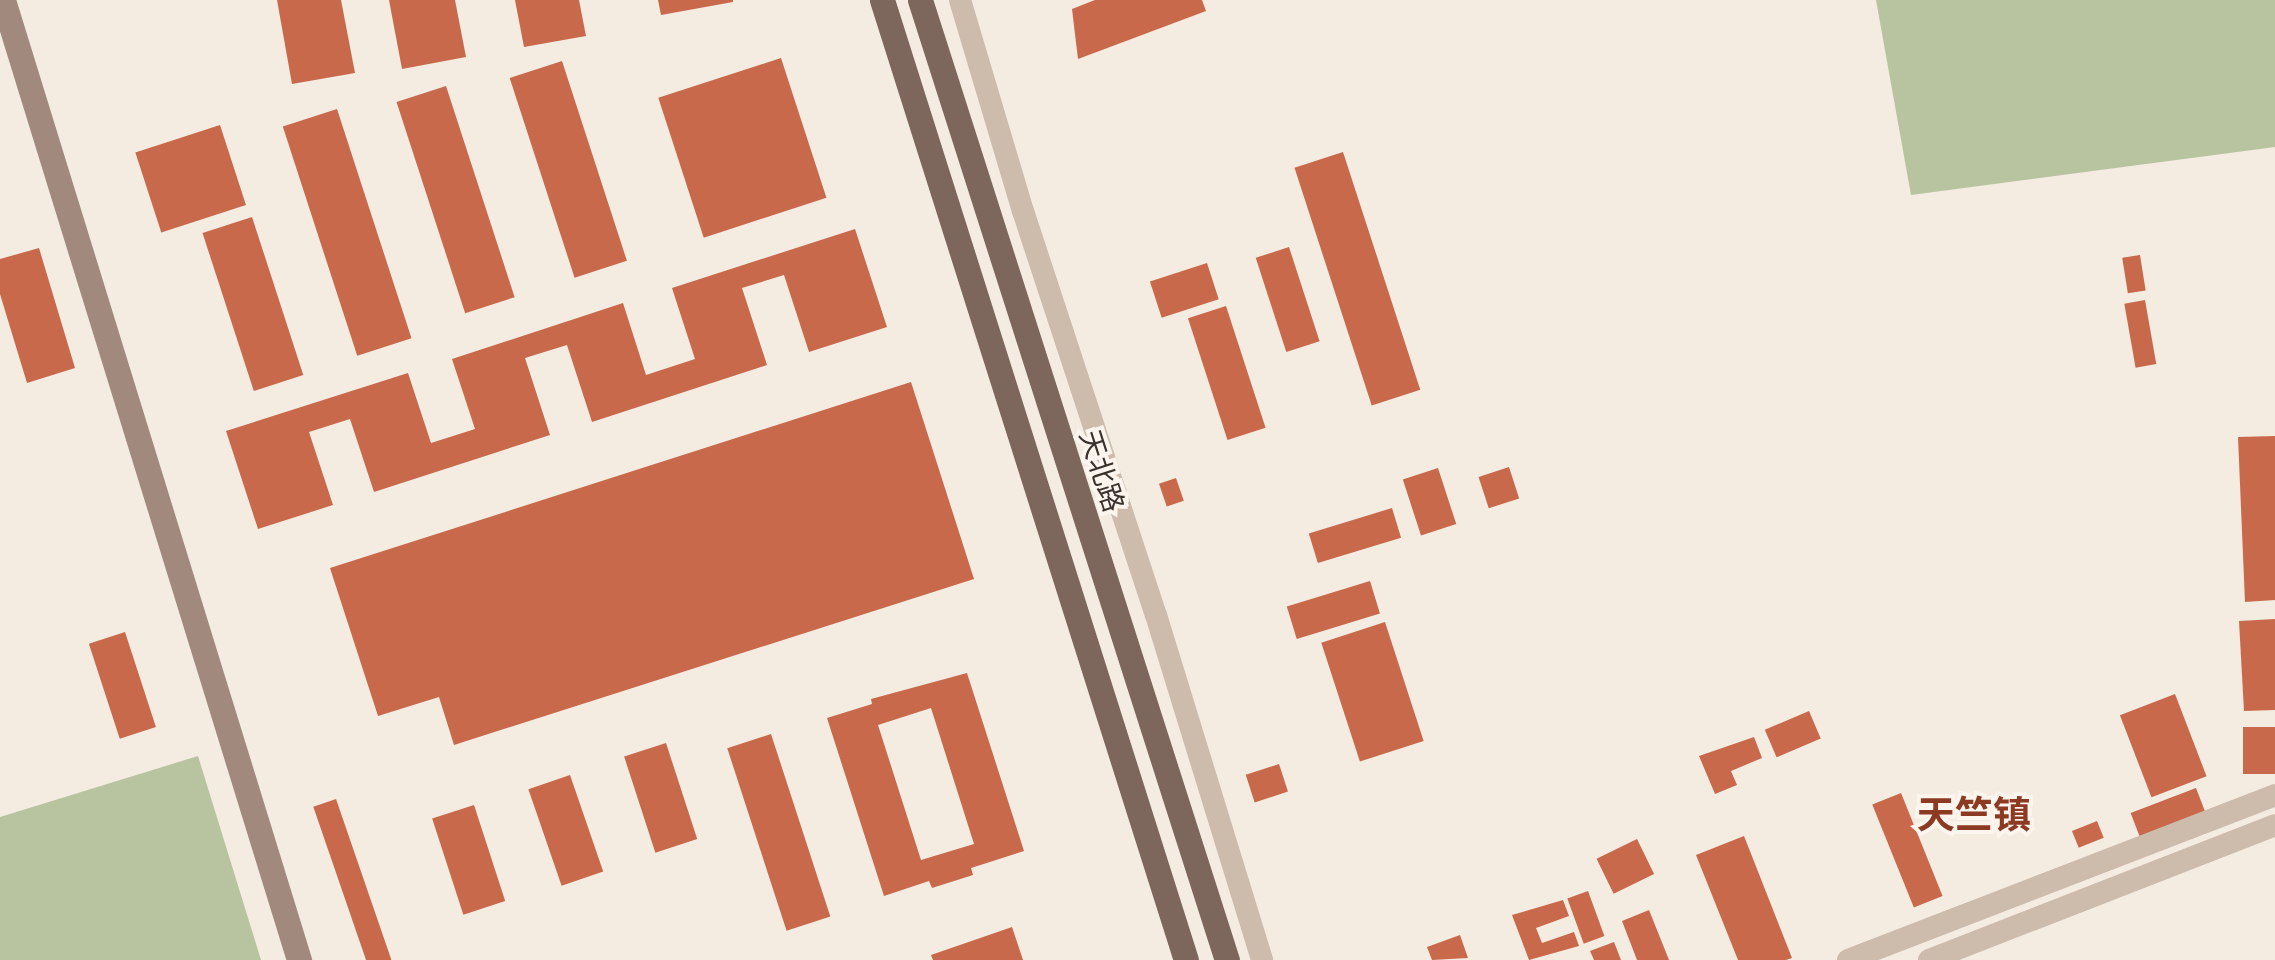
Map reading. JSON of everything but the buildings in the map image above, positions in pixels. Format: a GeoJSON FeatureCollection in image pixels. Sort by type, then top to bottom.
{"type":"FeatureCollection","features":[{"type":"Feature","properties":{"kind":"main road"},"geometry":{"type":"LineString","coordinates":[[882,0],[1186,960]]}},
{"type":"Feature","properties":{"kind":"main road","name":"天北路"},"geometry":{"type":"LineString","coordinates":[[920,0],[1228,960]]}},
{"type":"Feature","properties":{"kind":"street"},"geometry":{"type":"LineString","coordinates":[[3,0],[299,960]]}},
{"type":"Feature","properties":{"kind":"street"},"geometry":{"type":"LineString","coordinates":[[960,0],[1023,211],[1156,615],[1262,960]]}},
{"type":"Feature","properties":{"kind":"street"},"geometry":{"type":"LineString","coordinates":[[1848,960],[2275,795]]}},
{"type":"Feature","properties":{"kind":"street"},"geometry":{"type":"LineString","coordinates":[[1929,960],[2275,825]]}},
{"type":"Feature","properties":{"kind":"green space"},"geometry":{"type":"Polygon","coordinates":[[[1876,0],[2275,0],[2275,147],[1911,195],[1876,0]]]}},
{"type":"Feature","properties":{"kind":"green space"},"geometry":{"type":"Polygon","coordinates":[[[198,756],[261,960],[0,960],[0,817],[198,756]]]}},
{"type":"Feature","properties":{"kind":"district","name":"天竺镇"},"geometry":{"type":"Point","coordinates":[1974,814]}}]}
